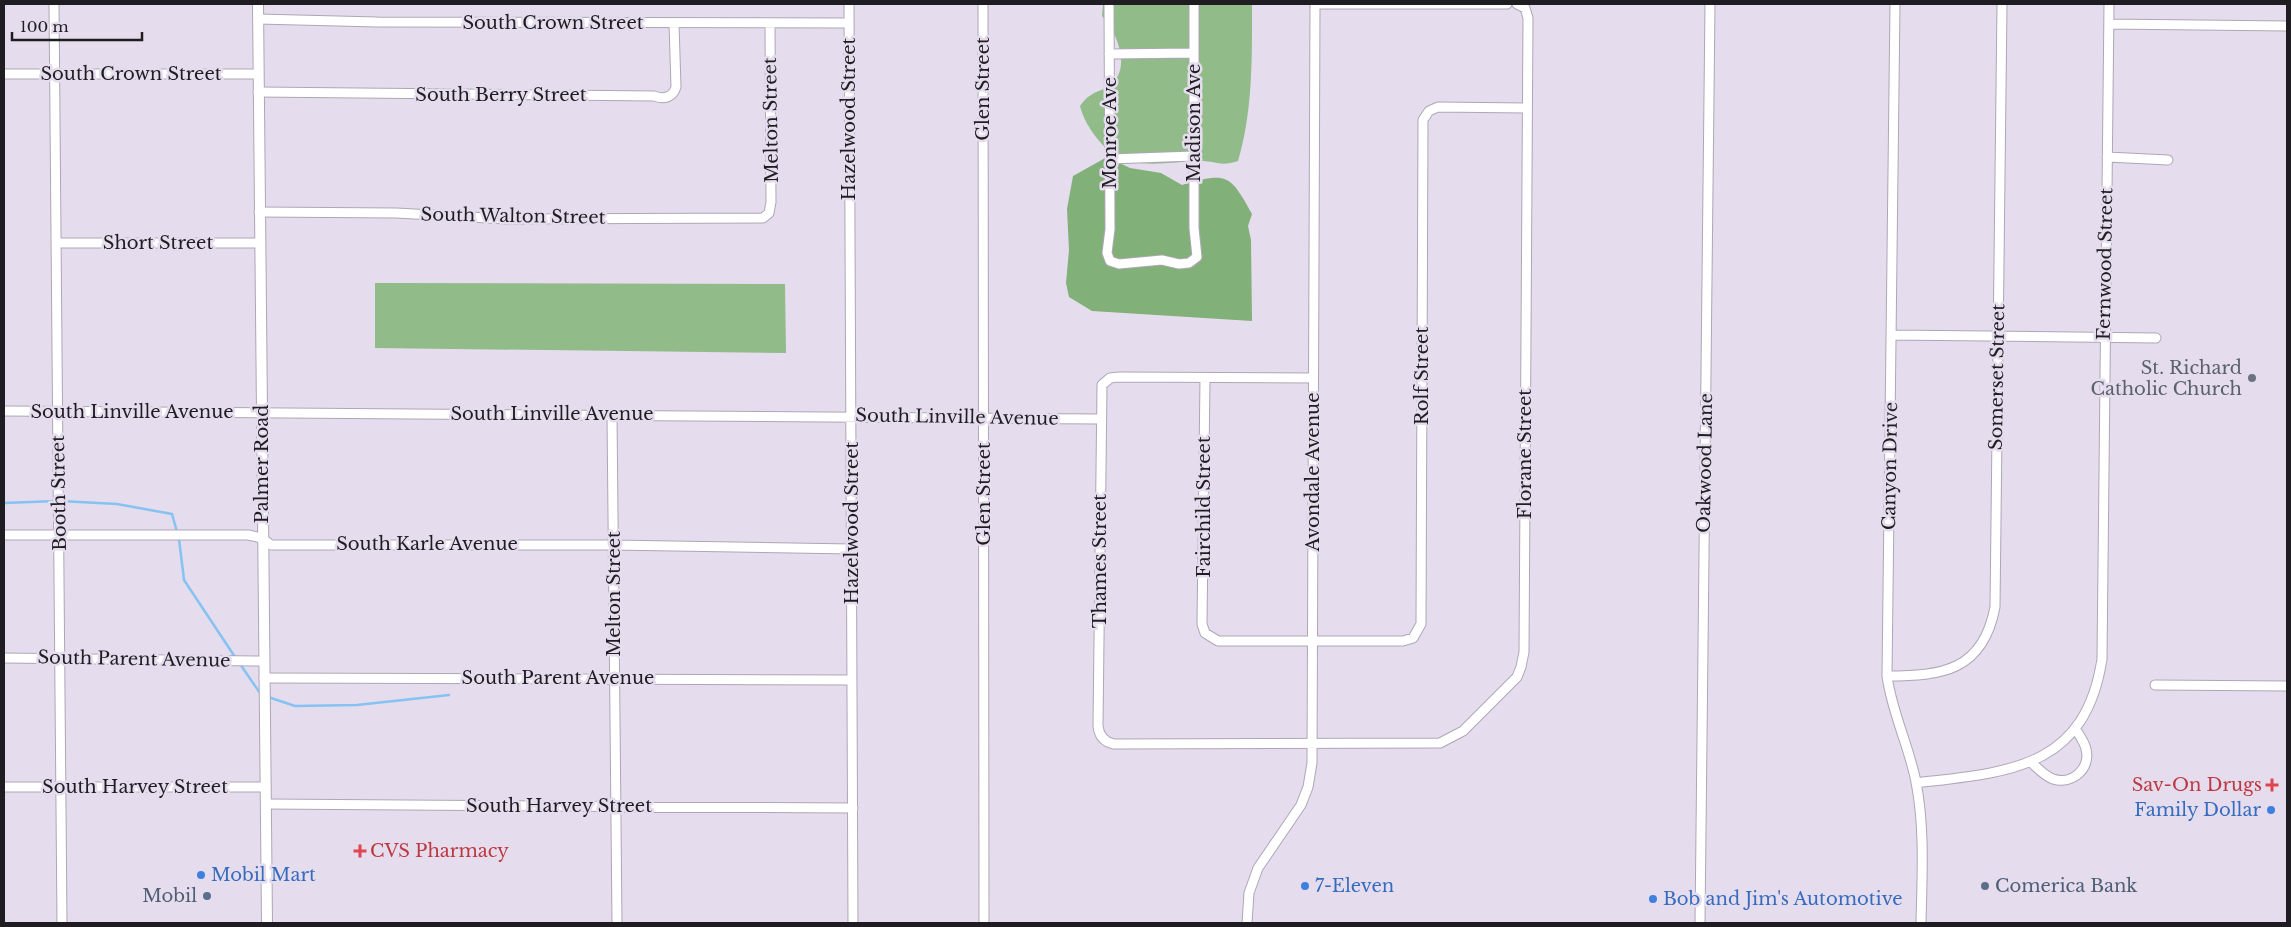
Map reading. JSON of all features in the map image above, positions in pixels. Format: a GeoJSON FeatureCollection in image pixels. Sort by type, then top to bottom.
{"type":"FeatureCollection","features":[{"type":"Feature","properties":{"kind":"street","name":"Booth Street"},"geometry":{"type":"LineString","coordinates":[[54,4],[62,923]]}},
{"type":"Feature","properties":{"kind":"street","name":"Palmer Road"},"geometry":{"type":"LineString","coordinates":[[258,4],[266,923]]}},
{"type":"Feature","properties":{"kind":"street","name":"Hazelwood Street"},"geometry":{"type":"LineString","coordinates":[[849,4],[853,923]]}},
{"type":"Feature","properties":{"kind":"street","name":"Glen Street"},"geometry":{"type":"LineString","coordinates":[[983,4],[984,923]]}},
{"type":"Feature","properties":{"kind":"street","name":"Monroe Ave"},"geometry":{"type":"LineString","coordinates":[[1109,4],[1110,229],[1107,253],[1110,260]]}},
{"type":"Feature","properties":{"kind":"street","name":"Madison Ave"},"geometry":{"type":"LineString","coordinates":[[1110,260],[1119,264],[1162,260],[1178,264],[1189,263],[1197,257],[1197,241],[1194,228],[1194,4]]}},
{"type":"Feature","properties":{"kind":"street"},"geometry":{"type":"LineString","coordinates":[[1315,4],[1507,4]]}},
{"type":"Feature","properties":{"kind":"street","name":"Avondale Avenue"},"geometry":{"type":"LineString","coordinates":[[1247,923],[1249,893],[1258,868],[1270,848],[1293,819],[1304,796],[1310,775],[1315,4]]}},
{"type":"Feature","properties":{"kind":"street","name":"Florane Street"},"geometry":{"type":"LineString","coordinates":[[1311,743],[1433,743],[1448,740],[1463,732],[1511,684],[1521,667],[1524,642],[1528,18],[1525,8],[1517,4]]}},
{"type":"Feature","properties":{"kind":"street","name":"Oakwood Lane"},"geometry":{"type":"LineString","coordinates":[[1700,923],[1710,4]]}},
{"type":"Feature","properties":{"kind":"street","name":"Canyon Drive"},"geometry":{"type":"LineString","coordinates":[[1895,4],[1887,676],[1892,706],[1908,749],[1916,783],[1922,829],[1921,923]]}},
{"type":"Feature","properties":{"kind":"street","name":"Somerset Street"},"geometry":{"type":"LineString","coordinates":[[1887,676],[1934,674],[1956,667],[1978,648],[1991,625],[1994,607],[2002,4]]}},
{"type":"Feature","properties":{"kind":"street","name":"Fernwood Street"},"geometry":{"type":"LineString","coordinates":[[1916,783],[1990,774],[2032,763],[2056,747],[2075,728],[2089,704],[2099,675],[2102,659],[2109,4]]}},
{"type":"Feature","properties":{"kind":"street","name":"South Crown Street"},"geometry":{"type":"LineString","coordinates":[[258,19],[674,24],[849,23]]}},
{"type":"Feature","properties":{"kind":"street","name":"South Berry Street"},"geometry":{"type":"LineString","coordinates":[[258,92],[654,96],[665,98],[672,94],[676,87],[674,24]]}},
{"type":"Feature","properties":{"kind":"street","name":"Melton Street"},"geometry":{"type":"LineString","coordinates":[[767,215],[772,202],[770,24]]}},
{"type":"Feature","properties":{"kind":"street"},"geometry":{"type":"LineString","coordinates":[[2109,24],[2287,26]]}},
{"type":"Feature","properties":{"kind":"street"},"geometry":{"type":"LineString","coordinates":[[1109,54],[1194,53]]}},
{"type":"Feature","properties":{"kind":"street","name":"South Crown Street"},"geometry":{"type":"LineString","coordinates":[[4,74],[258,74]]}},
{"type":"Feature","properties":{"kind":"street","name":"Rolf Street"},"geometry":{"type":"LineString","coordinates":[[1312,641],[1403,642],[1413,638],[1420,628],[1423,120],[1429,111],[1438,107],[1526,108]]}},
{"type":"Feature","properties":{"kind":"street"},"geometry":{"type":"LineString","coordinates":[[1110,159],[1194,156]]}},
{"type":"Feature","properties":{"kind":"street"},"geometry":{"type":"LineString","coordinates":[[2107,157],[2168,160]]}},
{"type":"Feature","properties":{"kind":"street","name":"South Walton Street"},"geometry":{"type":"LineString","coordinates":[[259,212],[396,213],[506,218],[760,218],[767,215]]}},
{"type":"Feature","properties":{"kind":"street","name":"Short Street"},"geometry":{"type":"LineString","coordinates":[[57,243],[259,243]]}},
{"type":"Feature","properties":{"kind":"street"},"geometry":{"type":"LineString","coordinates":[[1891,335],[2156,338]]}},
{"type":"Feature","properties":{"kind":"street","name":"Thames Street"},"geometry":{"type":"LineString","coordinates":[[1311,743],[1114,744],[1106,742],[1100,736],[1098,726],[1101,389],[1104,382],[1110,378],[1313,378]]}},
{"type":"Feature","properties":{"kind":"street","name":"Fairchild Street"},"geometry":{"type":"LineString","coordinates":[[1205,378],[1202,624],[1207,635],[1218,641],[1312,641]]}},
{"type":"Feature","properties":{"kind":"street","name":"South Linville Avenue"},"geometry":{"type":"LineString","coordinates":[[4,411],[1101,419]]}},
{"type":"Feature","properties":{"kind":"street","name":"Melton Street"},"geometry":{"type":"LineString","coordinates":[[612,414],[617,923]]}},
{"type":"Feature","properties":{"kind":"street","name":"South Karle Avenue"},"geometry":{"type":"LineString","coordinates":[[4,535],[248,535],[262,538],[271,544],[613,545],[852,549]]}},
{"type":"Feature","properties":{"kind":"street","name":"South Parent Avenue"},"geometry":{"type":"LineString","coordinates":[[4,658],[264,661]]}},
{"type":"Feature","properties":{"kind":"street","name":"South Parent Avenue"},"geometry":{"type":"LineString","coordinates":[[264,678],[852,680]]}},
{"type":"Feature","properties":{"kind":"street"},"geometry":{"type":"LineString","coordinates":[[2155,685],[2287,686]]}},
{"type":"Feature","properties":{"kind":"street"},"geometry":{"type":"LineString","coordinates":[[2032,763],[2051,778],[2060,780],[2066,780],[2080,773],[2085,765],[2086,750],[2075,728]]}},
{"type":"Feature","properties":{"kind":"street","name":"South Harvey Street"},"geometry":{"type":"LineString","coordinates":[[4,787],[266,787]]}},
{"type":"Feature","properties":{"kind":"street","name":"South Harvey Street"},"geometry":{"type":"LineString","coordinates":[[266,804],[853,808]]}},
{"type":"Feature","properties":{"kind":"green space"},"geometry":{"type":"Polygon","coordinates":[[[1103,4],[1252,4],[1252,64],[1249,103],[1247,123],[1238,161],[1223,164],[1206,161],[1141,163],[1128,161],[1104,146],[1089,127],[1080,106],[1095,92],[1109,86],[1116,79],[1120,71],[1120,51],[1113,32],[1102,16],[1103,4]]]}},
{"type":"Feature","properties":{"kind":"green space"},"geometry":{"type":"Polygon","coordinates":[[[1107,157],[1130,168],[1161,173],[1182,185],[1209,178],[1226,180],[1232,184],[1252,214],[1248,226],[1251,240],[1252,321],[1092,311],[1069,297],[1066,283],[1069,250],[1067,209],[1073,176],[1107,157]]]}},
{"type":"Feature","properties":{"kind":"green space"},"geometry":{"type":"Polygon","coordinates":[[[375,283],[785,284],[786,353],[375,348],[375,283]]]}},
{"type":"Feature","properties":{"kind":"waterway"},"geometry":{"type":"LineString","coordinates":[[4,503],[56,501]]}},
{"type":"Feature","properties":{"kind":"waterway"},"geometry":{"type":"LineString","coordinates":[[61,501],[117,504],[172,514],[179,539],[184,580],[235,657]]}},
{"type":"Feature","properties":{"kind":"waterway"},"geometry":{"type":"LineString","coordinates":[[240,664],[262,696]]}},
{"type":"Feature","properties":{"kind":"waterway"},"geometry":{"type":"LineString","coordinates":[[268,697],[295,706],[357,705],[449,695]]}},
{"type":"Feature","properties":{"kind":"place","name":"St. Richard Catholic Church"},"geometry":{"type":"Point","coordinates":[2252,378]}},
{"type":"Feature","properties":{"kind":"place","name":"Sav-On Drugs"},"geometry":{"type":"Point","coordinates":[2272,785]}},
{"type":"Feature","properties":{"kind":"place","name":"Family Dollar"},"geometry":{"type":"Point","coordinates":[2271,810]}},
{"type":"Feature","properties":{"kind":"place","name":"CVS Pharmacy"},"geometry":{"type":"Point","coordinates":[360,851]}},
{"type":"Feature","properties":{"kind":"place","name":"Mobil Mart"},"geometry":{"type":"Point","coordinates":[201,875]}},
{"type":"Feature","properties":{"kind":"place","name":"7-Eleven"},"geometry":{"type":"Point","coordinates":[1305,886]}},
{"type":"Feature","properties":{"kind":"place","name":"Comerica Bank"},"geometry":{"type":"Point","coordinates":[1985,886]}},
{"type":"Feature","properties":{"kind":"place","name":"Mobil"},"geometry":{"type":"Point","coordinates":[207,896]}},
{"type":"Feature","properties":{"kind":"place","name":"Bob and Jim's Automotive"},"geometry":{"type":"Point","coordinates":[1653,899]}}]}
